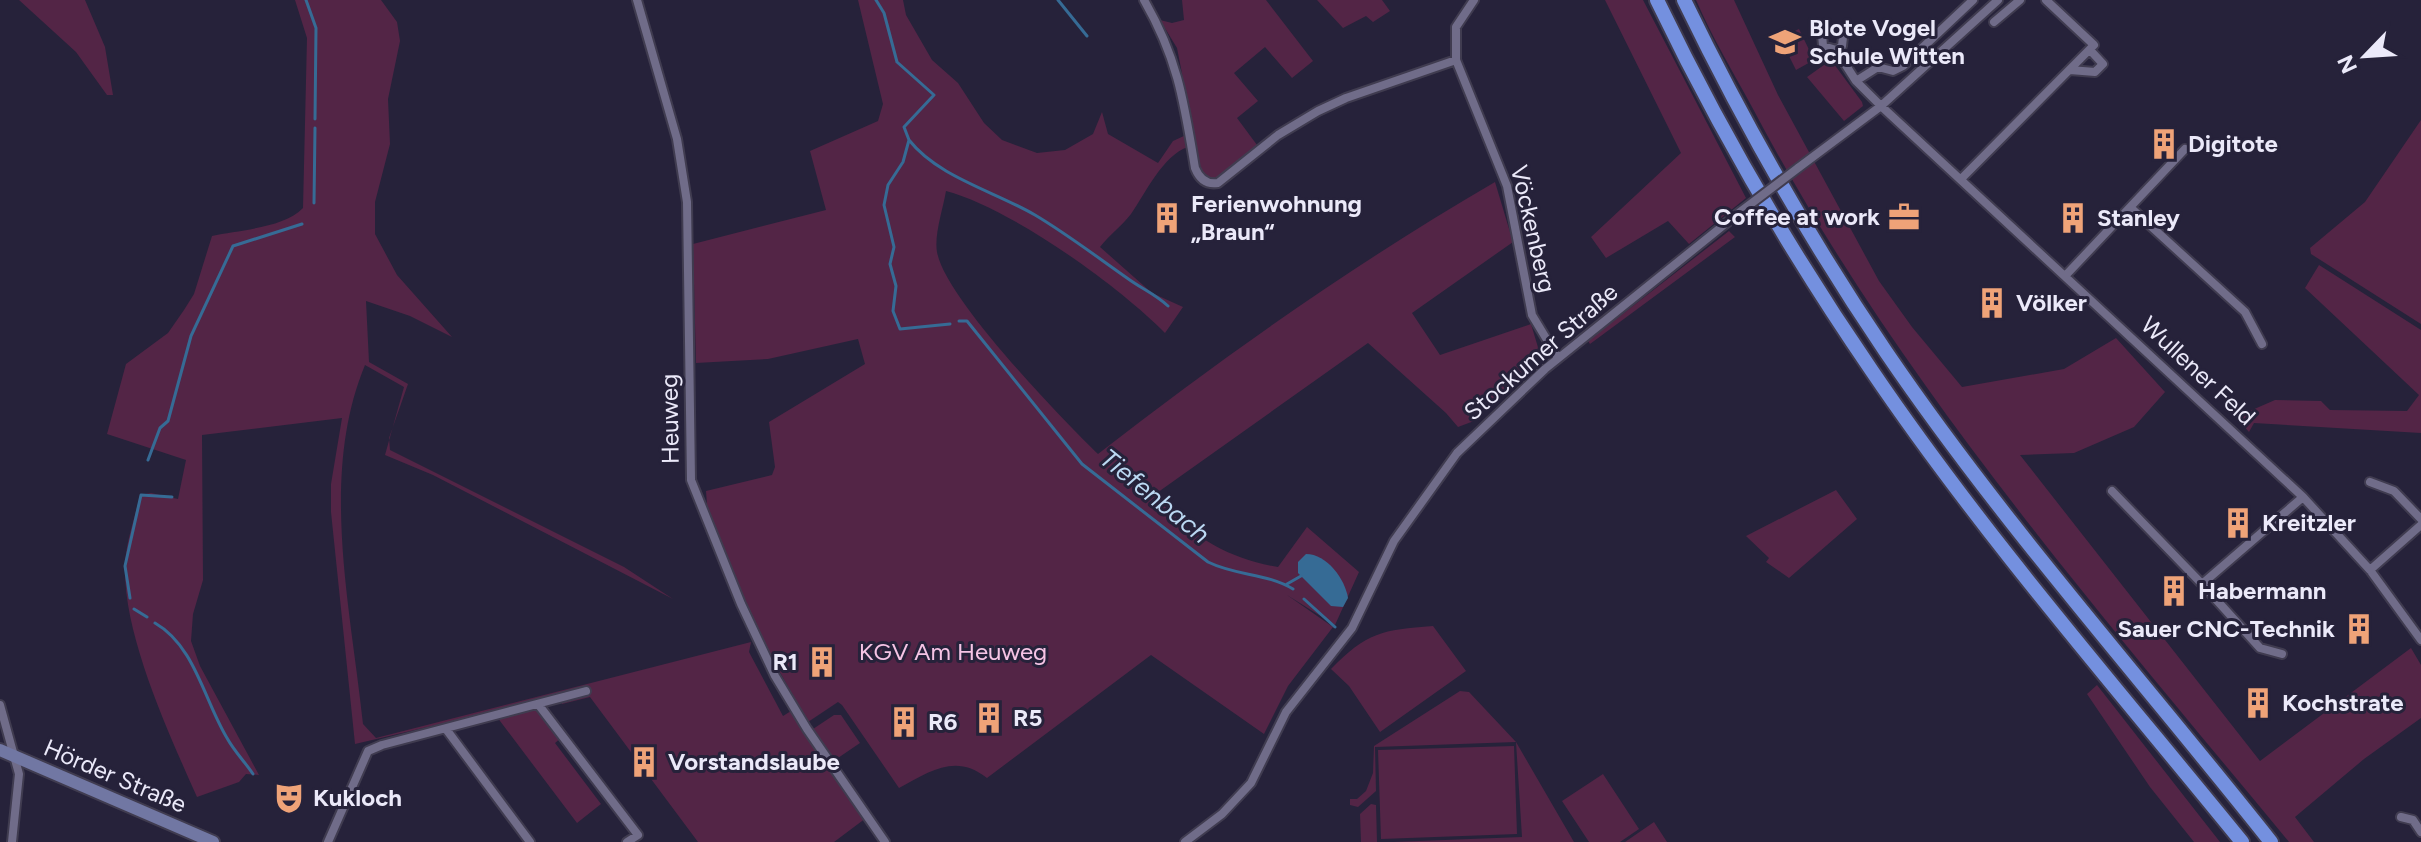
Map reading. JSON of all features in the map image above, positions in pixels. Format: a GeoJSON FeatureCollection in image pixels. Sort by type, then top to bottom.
{"type":"FeatureCollection","features":[{"type":"Feature","properties":{"kind":"highway"},"geometry":{"type":"LineString","coordinates":[[1657,0],[1704,95],[1766,207],[1872,371],[2023,573],[2242,842]]}},
{"type":"Feature","properties":{"kind":"highway"},"geometry":{"type":"LineString","coordinates":[[1684,0],[1785,191],[1885,351],[2039,557],[2271,842]]}},
{"type":"Feature","properties":{"kind":"main road","name":"Hörder Straße"},"geometry":{"type":"LineString","coordinates":[[0,750],[213,842]]}},
{"type":"Feature","properties":{"kind":"street","name":"Heuweg"},"geometry":{"type":"LineString","coordinates":[[637,0],[677,139],[687,202],[691,480],[770,666],[807,729],[885,842]]}},
{"type":"Feature","properties":{"kind":"street"},"geometry":{"type":"LineString","coordinates":[[1144,0],[1167,40],[1181,82],[1195,168],[1202,180],[1212,184],[1318,111],[1346,98],[1456,60]]}},
{"type":"Feature","properties":{"kind":"street","name":"Vöckenberg"},"geometry":{"type":"LineString","coordinates":[[1474,0],[1456,27],[1453,45],[1456,60],[1507,186],[1532,315],[1558,358]]}},
{"type":"Feature","properties":{"kind":"street"},"geometry":{"type":"LineString","coordinates":[[1856,81],[1878,67],[1893,71],[1901,68],[1973,0]]}},
{"type":"Feature","properties":{"kind":"street","name":"Stockumer Straße"},"geometry":{"type":"LineString","coordinates":[[1185,842],[1222,814],[1251,783],[1286,712],[1352,628],[1394,541],[1436,479],[1483,426],[1558,358],[1740,212],[1881,106],[1998,0]]}},
{"type":"Feature","properties":{"kind":"street"},"geometry":{"type":"LineString","coordinates":[[1994,22],[2020,0]]}},
{"type":"Feature","properties":{"kind":"street"},"geometry":{"type":"LineString","coordinates":[[1962,178],[2094,45],[2046,0]]}},
{"type":"Feature","properties":{"kind":"street"},"geometry":{"type":"LineString","coordinates":[[1836,50],[1856,81],[1881,106]]}},
{"type":"Feature","properties":{"kind":"street"},"geometry":{"type":"LineString","coordinates":[[2070,70],[2095,72],[2103,64],[2090,50]]}},
{"type":"Feature","properties":{"kind":"street","name":"Wullener Feld"},"geometry":{"type":"LineString","coordinates":[[1881,106],[2303,497],[2370,570],[2421,640]]}},
{"type":"Feature","properties":{"kind":"street"},"geometry":{"type":"LineString","coordinates":[[2066,275],[2185,149]]}},
{"type":"Feature","properties":{"kind":"street"},"geometry":{"type":"LineString","coordinates":[[2131,208],[2245,312],[2262,344]]}},
{"type":"Feature","properties":{"kind":"street"},"geometry":{"type":"LineString","coordinates":[[2370,482],[2394,491],[2421,522],[2370,570]]}},
{"type":"Feature","properties":{"kind":"street"},"geometry":{"type":"LineString","coordinates":[[2112,491],[2260,648],[2282,654]]}},
{"type":"Feature","properties":{"kind":"street"},"geometry":{"type":"LineString","coordinates":[[2202,584],[2303,497]]}},
{"type":"Feature","properties":{"kind":"street"},"geometry":{"type":"LineString","coordinates":[[328,842],[368,751],[586,691]]}},
{"type":"Feature","properties":{"kind":"street"},"geometry":{"type":"LineString","coordinates":[[538,704],[638,835],[627,842]]}},
{"type":"Feature","properties":{"kind":"street"},"geometry":{"type":"LineString","coordinates":[[0,705],[19,774],[12,842]]}},
{"type":"Feature","properties":{"kind":"street"},"geometry":{"type":"LineString","coordinates":[[446,729],[530,842]]}},
{"type":"Feature","properties":{"kind":"street"},"geometry":{"type":"LineString","coordinates":[[2401,817],[2413,820],[2421,832]]}},
{"type":"Feature","properties":{"kind":"green space"},"geometry":{"type":"Polygon","coordinates":[[[19,0],[85,0],[105,47],[113,95],[107,95],[76,52],[19,0]]]}},
{"type":"Feature","properties":{"kind":"green space"},"geometry":{"type":"Polygon","coordinates":[[[295,0],[381,0],[397,22],[400,41],[388,99],[390,144],[375,202],[375,234],[397,275],[452,337],[410,316],[366,301],[369,362],[408,384],[393,428],[404,387],[365,365],[351,408],[344,452],[342,543],[363,724],[376,738],[751,642],[749,652],[783,716],[791,711],[866,818],[834,842],[698,842],[590,697],[562,704],[560,696],[355,744],[331,512],[331,484],[342,418],[202,435],[203,580],[193,614],[191,641],[200,666],[259,775],[246,774],[239,782],[197,797],[140,654],[132,624],[125,568],[128,540],[140,495],[151,493],[178,499],[186,460],[107,434],[126,364],[168,333],[184,310],[194,294],[212,236],[273,224],[295,215],[303,208],[307,38],[295,0]]]}},
{"type":"Feature","properties":{"kind":"green space","name":"KGV Am Heuweg"},"geometry":{"type":"Polygon","coordinates":[[[858,0],[903,0],[906,15],[932,60],[958,83],[984,123],[1002,140],[1037,153],[1065,150],[1093,134],[1102,112],[1108,134],[1158,163],[1173,141],[1186,135],[1188,147],[1163,166],[1131,214],[1100,247],[1152,293],[1183,307],[1165,333],[1120,293],[1062,250],[1001,214],[946,191],[936,245],[945,272],[960,298],[1007,357],[1098,454],[1292,311],[1495,182],[1513,242],[1412,313],[1440,355],[1531,324],[1540,354],[1474,421],[1458,427],[1368,343],[1154,495],[1195,533],[1241,558],[1278,567],[1307,527],[1359,572],[1335,625],[1287,595],[1333,627],[1288,686],[1264,734],[1151,655],[987,778],[965,767],[943,767],[899,788],[838,702],[808,722],[760,637],[707,505],[706,491],[772,475],[775,467],[769,422],[865,364],[858,339],[768,359],[696,363],[693,244],[826,210],[810,151],[878,121],[883,104],[858,0]]]}},
{"type":"Feature","properties":{"kind":"green space"},"geometry":{"type":"Polygon","coordinates":[[[1182,0],[1266,0],[1313,61],[1292,78],[1265,47],[1234,73],[1258,101],[1237,118],[1257,145],[1218,177],[1211,179],[1201,170],[1177,48],[1160,20],[1172,23],[1184,20],[1182,0]]]}},
{"type":"Feature","properties":{"kind":"green space"},"geometry":{"type":"Polygon","coordinates":[[[1317,0],[1382,0],[1390,11],[1373,22],[1366,16],[1343,28],[1317,0]]]}},
{"type":"Feature","properties":{"kind":"green space"},"geometry":{"type":"Polygon","coordinates":[[[1605,0],[1643,0],[1746,198],[1689,244],[1668,221],[1606,258],[1591,237],[1681,153],[1605,0]]]}},
{"type":"Feature","properties":{"kind":"green space"},"geometry":{"type":"Polygon","coordinates":[[[1696,0],[1734,0],[1778,95],[1879,281],[1962,387],[2064,369],[2116,338],[2165,392],[2134,427],[2074,453],[2020,455],[2260,761],[2411,648],[2421,665],[2421,718],[2364,759],[2295,817],[2314,842],[2289,842],[2071,577],[1933,396],[1808,206],[1696,0]]]}},
{"type":"Feature","properties":{"kind":"green space"},"geometry":{"type":"Polygon","coordinates":[[[1799,29],[1814,60],[1796,70],[1780,38],[1799,29]]]}},
{"type":"Feature","properties":{"kind":"green space"},"geometry":{"type":"Polygon","coordinates":[[[1831,60],[1863,106],[1844,121],[1807,77],[1831,60]]]}},
{"type":"Feature","properties":{"kind":"green space"},"geometry":{"type":"Polygon","coordinates":[[[2421,120],[2421,324],[2311,254],[2310,248],[2365,202],[2421,120]]]}},
{"type":"Feature","properties":{"kind":"green space"},"geometry":{"type":"Polygon","coordinates":[[[1729,231],[1735,237],[1590,344],[1588,341],[1729,231]]]}},
{"type":"Feature","properties":{"kind":"green space"},"geometry":{"type":"Polygon","coordinates":[[[2319,265],[2421,330],[2421,433],[2254,423],[2249,432],[2236,417],[2275,400],[2321,401],[2330,410],[2407,411],[2419,395],[2305,288],[2319,265]]]}},
{"type":"Feature","properties":{"kind":"green space"},"geometry":{"type":"Polygon","coordinates":[[[389,440],[390,450],[624,567],[673,599],[433,475],[385,455],[389,440]]]}},
{"type":"Feature","properties":{"kind":"green space"},"geometry":{"type":"Polygon","coordinates":[[[1836,490],[1857,519],[1789,578],[1766,562],[1769,558],[1746,536],[1836,490]]]}},
{"type":"Feature","properties":{"kind":"green space"},"geometry":{"type":"Polygon","coordinates":[[[1433,626],[1466,671],[1380,732],[1349,686],[1331,669],[1355,647],[1376,635],[1433,626]]]}},
{"type":"Feature","properties":{"kind":"green space"},"geometry":{"type":"Polygon","coordinates":[[[2097,685],[2220,842],[2194,842],[2150,787],[2087,694],[2097,685]]]}},
{"type":"Feature","properties":{"kind":"green space"},"geometry":{"type":"Polygon","coordinates":[[[1460,691],[1469,692],[1516,742],[1375,747],[1376,791],[1358,807],[1350,805],[1350,799],[1357,799],[1366,791],[1373,773],[1374,746],[1460,691]]]}},
{"type":"Feature","properties":{"kind":"green space"},"geometry":{"type":"Polygon","coordinates":[[[538,709],[561,738],[555,743],[601,804],[577,823],[497,717],[538,709]]]}},
{"type":"Feature","properties":{"kind":"green space"},"geometry":{"type":"Polygon","coordinates":[[[834,715],[841,715],[860,743],[835,760],[813,729],[834,715]]]}},
{"type":"Feature","properties":{"kind":"green space"},"geometry":{"type":"Polygon","coordinates":[[[1516,742],[1574,842],[1393,842],[1522,837],[1516,742]]]}},
{"type":"Feature","properties":{"kind":"green space"},"geometry":{"type":"Polygon","coordinates":[[[1514,746],[1517,834],[1381,839],[1378,750],[1514,746]]]}},
{"type":"Feature","properties":{"kind":"green space"},"geometry":{"type":"Polygon","coordinates":[[[1603,774],[1639,829],[1620,842],[1589,842],[1562,801],[1603,774]]]}},
{"type":"Feature","properties":{"kind":"green space"},"geometry":{"type":"Polygon","coordinates":[[[1371,804],[1376,805],[1377,842],[1361,842],[1360,814],[1371,804]]]}},
{"type":"Feature","properties":{"kind":"green space"},"geometry":{"type":"Polygon","coordinates":[[[1654,822],[1667,842],[1625,842],[1654,822]]]}},
{"type":"Feature","properties":{"kind":"water"},"geometry":{"type":"Polygon","coordinates":[[[1306,554],[1321,558],[1339,576],[1348,598],[1343,607],[1331,606],[1298,573],[1298,562],[1306,554]]]}},
{"type":"Feature","properties":{"kind":"waterway"},"geometry":{"type":"LineString","coordinates":[[306,0],[316,28],[315,119]]}},
{"type":"Feature","properties":{"kind":"waterway","name":"Tiefenbach"},"geometry":{"type":"LineString","coordinates":[[876,0],[884,13],[897,62],[934,95],[904,127],[909,140],[903,162],[888,185],[884,205],[894,247],[890,264],[896,286],[893,311],[900,329],[950,324]]}},
{"type":"Feature","properties":{"kind":"waterway"},"geometry":{"type":"LineString","coordinates":[[1058,0],[1087,36]]}},
{"type":"Feature","properties":{"kind":"waterway"},"geometry":{"type":"LineString","coordinates":[[314,203],[315,128]]}},
{"type":"Feature","properties":{"kind":"waterway"},"geometry":{"type":"LineString","coordinates":[[909,140],[935,164],[1035,215],[1168,306]]}},
{"type":"Feature","properties":{"kind":"waterway"},"geometry":{"type":"LineString","coordinates":[[148,460],[160,428],[168,421],[191,336],[233,246],[302,224]]}},
{"type":"Feature","properties":{"kind":"waterway","name":"Tiefenbach"},"geometry":{"type":"LineString","coordinates":[[959,321],[967,321],[1082,464],[1208,562],[1273,580],[1293,589]]}},
{"type":"Feature","properties":{"kind":"waterway"},"geometry":{"type":"LineString","coordinates":[[130,598],[125,566],[141,495],[172,497]]}},
{"type":"Feature","properties":{"kind":"waterway"},"geometry":{"type":"LineString","coordinates":[[1287,584],[1301,576]]}},
{"type":"Feature","properties":{"kind":"waterway","name":"Tiefenbach"},"geometry":{"type":"LineString","coordinates":[[1304,599],[1335,627]]}},
{"type":"Feature","properties":{"kind":"waterway"},"geometry":{"type":"LineString","coordinates":[[134,609],[147,617]]}},
{"type":"Feature","properties":{"kind":"waterway"},"geometry":{"type":"LineString","coordinates":[[155,623],[180,645],[227,738],[253,774]]}},
{"type":"Feature","properties":{"kind":"place","name":"Blote Vogel Schule Witten"},"geometry":{"type":"Point","coordinates":[1785,42]}},
{"type":"Feature","properties":{"kind":"place","name":"Digitote"},"geometry":{"type":"Point","coordinates":[2164,144]}},
{"type":"Feature","properties":{"kind":"place","name":"Coffee at work"},"geometry":{"type":"Point","coordinates":[1904,217]}},
{"type":"Feature","properties":{"kind":"place","name":"Ferienwohnung „Braun“"},"geometry":{"type":"Point","coordinates":[1167,218]}},
{"type":"Feature","properties":{"kind":"place","name":"Stanley"},"geometry":{"type":"Point","coordinates":[2073,218]}},
{"type":"Feature","properties":{"kind":"place","name":"Völker"},"geometry":{"type":"Point","coordinates":[1992,303]}},
{"type":"Feature","properties":{"kind":"place","name":"Kreitzler"},"geometry":{"type":"Point","coordinates":[2238,523]}},
{"type":"Feature","properties":{"kind":"place","name":"Habermann"},"geometry":{"type":"Point","coordinates":[2174,591]}},
{"type":"Feature","properties":{"kind":"place","name":"Sauer CNC-Technik"},"geometry":{"type":"Point","coordinates":[2359,629]}},
{"type":"Feature","properties":{"kind":"place","name":"R1"},"geometry":{"type":"Point","coordinates":[822,662]}},
{"type":"Feature","properties":{"kind":"place","name":"Kochstrate"},"geometry":{"type":"Point","coordinates":[2258,703]}},
{"type":"Feature","properties":{"kind":"place","name":"R5"},"geometry":{"type":"Point","coordinates":[989,718]}},
{"type":"Feature","properties":{"kind":"place","name":"R6"},"geometry":{"type":"Point","coordinates":[904,722]}},
{"type":"Feature","properties":{"kind":"place","name":"Vorstandslaube"},"geometry":{"type":"Point","coordinates":[644,762]}},
{"type":"Feature","properties":{"kind":"place","name":"Kukloch"},"geometry":{"type":"Point","coordinates":[289,798]}}]}
